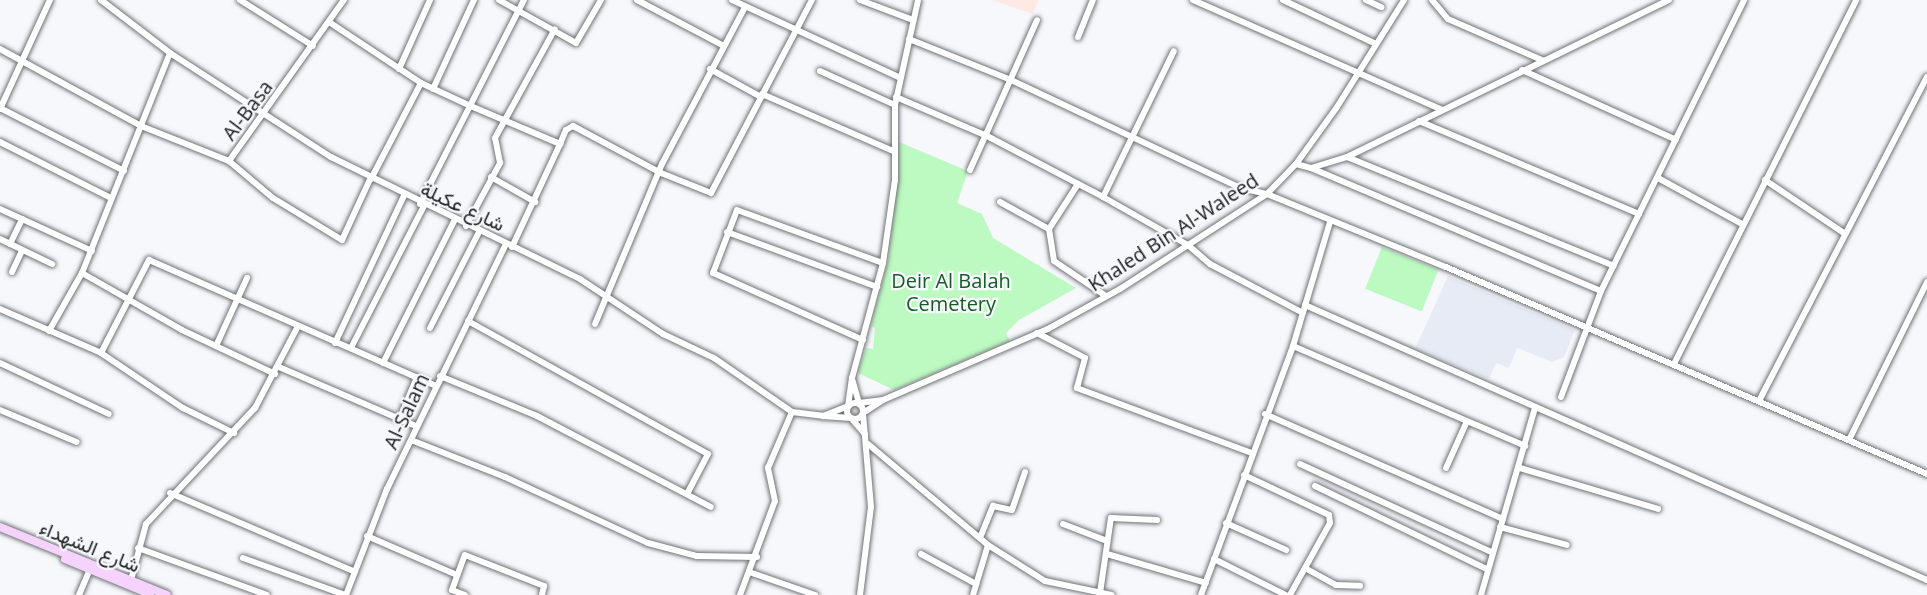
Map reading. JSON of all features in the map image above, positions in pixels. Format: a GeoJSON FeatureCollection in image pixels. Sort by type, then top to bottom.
{"type":"FeatureCollection","features":[{"type":"Feature","properties":{"kind":"main road","name":"شارع الشهداء"},"geometry":{"type":"LineString","coordinates":[[0,527],[152,595]]}},
{"type":"Feature","properties":{"kind":"main road","name":"شارع الشهداء"},"geometry":{"type":"LineString","coordinates":[[0,534],[167,595]]}},
{"type":"Feature","properties":{"kind":"street"},"geometry":{"type":"LineString","coordinates":[[50,0],[0,108],[124,171]]}},
{"type":"Feature","properties":{"kind":"street","name":"شارع عكيلة"},"geometry":{"type":"LineString","coordinates":[[101,0],[170,53],[264,116],[371,179],[609,296],[792,412],[851,418]]}},
{"type":"Feature","properties":{"kind":"street"},"geometry":{"type":"LineString","coordinates":[[240,0],[313,46]]}},
{"type":"Feature","properties":{"kind":"street","name":"Al-Basa"},"geometry":{"type":"LineString","coordinates":[[0,49],[141,126],[229,161],[264,116],[344,0]]}},
{"type":"Feature","properties":{"kind":"street"},"geometry":{"type":"LineString","coordinates":[[399,69],[430,0]]}},
{"type":"Feature","properties":{"kind":"street"},"geometry":{"type":"LineString","coordinates":[[434,88],[474,0]]}},
{"type":"Feature","properties":{"kind":"street"},"geometry":{"type":"LineString","coordinates":[[499,0],[555,29],[576,43],[602,0]]}},
{"type":"Feature","properties":{"kind":"street"},"geometry":{"type":"LineString","coordinates":[[351,348],[473,107],[524,0]]}},
{"type":"Feature","properties":{"kind":"street"},"geometry":{"type":"LineString","coordinates":[[637,0],[722,45]]}},
{"type":"Feature","properties":{"kind":"street"},"geometry":{"type":"LineString","coordinates":[[732,0],[798,33],[899,77]]}},
{"type":"Feature","properties":{"kind":"street"},"geometry":{"type":"LineString","coordinates":[[329,22],[421,83],[473,107],[560,144],[566,130],[573,126],[661,173],[711,193],[798,33],[812,0]]}},
{"type":"Feature","properties":{"kind":"street"},"geometry":{"type":"LineString","coordinates":[[860,0],[913,20]]}},
{"type":"Feature","properties":{"kind":"street"},"geometry":{"type":"LineString","coordinates":[[865,434],[851,418],[848,406],[852,378],[884,263],[895,180],[893,152],[896,97],[918,0]]}},
{"type":"Feature","properties":{"kind":"street"},"geometry":{"type":"LineString","coordinates":[[1078,37],[1093,0]]}},
{"type":"Feature","properties":{"kind":"street"},"geometry":{"type":"LineString","coordinates":[[1193,0],[1356,75],[1442,110]]}},
{"type":"Feature","properties":{"kind":"street"},"geometry":{"type":"LineString","coordinates":[[1283,0],[1376,44]]}},
{"type":"Feature","properties":{"kind":"street"},"geometry":{"type":"LineString","coordinates":[[1366,0],[1381,7]]}},
{"type":"Feature","properties":{"kind":"street","name":"Khaled Bin Al-Waleed"},"geometry":{"type":"LineString","coordinates":[[883,400],[1037,333],[1106,296],[1266,194],[1296,164],[1404,0]]}},
{"type":"Feature","properties":{"kind":"street"},"geometry":{"type":"LineString","coordinates":[[1432,0],[1448,20],[1542,60]]}},
{"type":"Feature","properties":{"kind":"street"},"geometry":{"type":"LineString","coordinates":[[1311,168],[1347,157],[1669,0]]}},
{"type":"Feature","properties":{"kind":"street"},"geometry":{"type":"LineString","coordinates":[[1562,397],[1586,326],[1601,291],[1659,178],[1744,0]]}},
{"type":"Feature","properties":{"kind":"street"},"geometry":{"type":"LineString","coordinates":[[1674,364],[1856,0]]}},
{"type":"Feature","properties":{"kind":"street"},"geometry":{"type":"LineString","coordinates":[[595,324],[661,173],[710,69],[745,7]]}},
{"type":"Feature","properties":{"kind":"street"},"geometry":{"type":"LineString","coordinates":[[970,170],[1037,20]]}},
{"type":"Feature","properties":{"kind":"street"},"geometry":{"type":"LineString","coordinates":[[466,226],[500,162],[494,142],[555,29]]}},
{"type":"Feature","properties":{"kind":"street"},"geometry":{"type":"LineString","coordinates":[[909,39],[1011,80],[1241,188],[1266,194],[1586,326],[1927,474]]}},
{"type":"Feature","properties":{"kind":"street"},"geometry":{"type":"LineString","coordinates":[[1103,196],[1135,137],[1174,51]]}},
{"type":"Feature","properties":{"kind":"street"},"geometry":{"type":"LineString","coordinates":[[49,331],[92,251],[170,53]]}},
{"type":"Feature","properties":{"kind":"street"},"geometry":{"type":"LineString","coordinates":[[710,69],[762,96],[893,152]]}},
{"type":"Feature","properties":{"kind":"street"},"geometry":{"type":"LineString","coordinates":[[1522,70],[1676,140]]}},
{"type":"Feature","properties":{"kind":"street"},"geometry":{"type":"LineString","coordinates":[[820,71],[895,105]]}},
{"type":"Feature","properties":{"kind":"street"},"geometry":{"type":"LineString","coordinates":[[1759,401],[1844,233],[1927,78]]}},
{"type":"Feature","properties":{"kind":"street"},"geometry":{"type":"LineString","coordinates":[[229,161],[273,198],[342,240],[421,83]]}},
{"type":"Feature","properties":{"kind":"street"},"geometry":{"type":"LineString","coordinates":[[896,97],[987,136],[1103,196],[1188,245],[1210,264],[1303,313]]}},
{"type":"Feature","properties":{"kind":"street"},"geometry":{"type":"LineString","coordinates":[[1419,121],[1639,214]]}},
{"type":"Feature","properties":{"kind":"street"},"geometry":{"type":"LineString","coordinates":[[0,142],[111,198]]}},
{"type":"Feature","properties":{"kind":"street","name":"Al-Salam"},"geometry":{"type":"LineString","coordinates":[[345,595],[367,536],[435,386],[468,321],[535,202],[560,144]]}},
{"type":"Feature","properties":{"kind":"street"},"geometry":{"type":"LineString","coordinates":[[1347,157],[1614,266]]}},
{"type":"Feature","properties":{"kind":"street"},"geometry":{"type":"LineString","coordinates":[[1296,164],[1311,168],[1601,291]]}},
{"type":"Feature","properties":{"kind":"street"},"geometry":{"type":"LineString","coordinates":[[491,177],[535,202]]}},
{"type":"Feature","properties":{"kind":"street"},"geometry":{"type":"LineString","coordinates":[[1659,178],[1742,224]]}},
{"type":"Feature","properties":{"kind":"street"},"geometry":{"type":"LineString","coordinates":[[1765,180],[1844,233]]}},
{"type":"Feature","properties":{"kind":"street"},"geometry":{"type":"LineString","coordinates":[[1078,184],[1049,229],[1054,261],[1106,296]]}},
{"type":"Feature","properties":{"kind":"street"},"geometry":{"type":"LineString","coordinates":[[335,343],[404,196]]}},
{"type":"Feature","properties":{"kind":"street"},"geometry":{"type":"LineString","coordinates":[[1000,202],[1049,229]]}},
{"type":"Feature","properties":{"kind":"street"},"geometry":{"type":"LineString","coordinates":[[0,209],[92,251]]}},
{"type":"Feature","properties":{"kind":"street"},"geometry":{"type":"LineString","coordinates":[[863,340],[712,273],[737,210],[884,263]]}},
{"type":"Feature","properties":{"kind":"street"},"geometry":{"type":"LineString","coordinates":[[10,244],[22,219]]}},
{"type":"Feature","properties":{"kind":"street"},"geometry":{"type":"LineString","coordinates":[[384,363],[454,221]]}},
{"type":"Feature","properties":{"kind":"street"},"geometry":{"type":"LineString","coordinates":[[1201,595],[1265,414],[1293,346],[1330,222]]}},
{"type":"Feature","properties":{"kind":"street"},"geometry":{"type":"LineString","coordinates":[[430,328],[479,232]]}},
{"type":"Feature","properties":{"kind":"street"},"geometry":{"type":"LineString","coordinates":[[727,232],[877,287]]}},
{"type":"Feature","properties":{"kind":"street"},"geometry":{"type":"LineString","coordinates":[[0,239],[52,264]]}},
{"type":"Feature","properties":{"kind":"street"},"geometry":{"type":"LineString","coordinates":[[12,272],[22,251]]}},
{"type":"Feature","properties":{"kind":"street"},"geometry":{"type":"LineString","coordinates":[[101,353],[149,260],[297,328],[351,348],[435,386]]}},
{"type":"Feature","properties":{"kind":"street"},"geometry":{"type":"LineString","coordinates":[[82,273],[129,301],[216,346],[416,426]]}},
{"type":"Feature","properties":{"kind":"street"},"geometry":{"type":"LineString","coordinates":[[216,346],[247,278]]}},
{"type":"Feature","properties":{"kind":"street"},"geometry":{"type":"LineString","coordinates":[[1849,440],[1927,282]]}},
{"type":"Feature","properties":{"kind":"street"},"geometry":{"type":"LineString","coordinates":[[1305,305],[1535,408],[1631,447],[1927,580]]}},
{"type":"Feature","properties":{"kind":"street"},"geometry":{"type":"LineString","coordinates":[[0,309],[101,353],[183,408],[234,433]]}},
{"type":"Feature","properties":{"kind":"street"},"geometry":{"type":"LineString","coordinates":[[468,321],[708,454],[687,494]]}},
{"type":"Feature","properties":{"kind":"street"},"geometry":{"type":"LineString","coordinates":[[131,580],[146,524],[170,493],[234,433],[277,370],[297,328]]}},
{"type":"Feature","properties":{"kind":"street"},"geometry":{"type":"LineString","coordinates":[[1037,333],[1085,358],[1077,388],[1252,453]]}},
{"type":"Feature","properties":{"kind":"street"},"geometry":{"type":"LineString","coordinates":[[1293,346],[1524,446]]}},
{"type":"Feature","properties":{"kind":"street"},"geometry":{"type":"LineString","coordinates":[[0,363],[109,414]]}},
{"type":"Feature","properties":{"kind":"street"},"geometry":{"type":"LineString","coordinates":[[440,376],[537,416],[711,507]]}},
{"type":"Feature","properties":{"kind":"street"},"geometry":{"type":"LineString","coordinates":[[400,418],[417,377]]}},
{"type":"Feature","properties":{"kind":"street"},"geometry":{"type":"LineString","coordinates":[[852,378],[863,413],[868,444],[871,507],[860,595]]}},
{"type":"Feature","properties":{"kind":"street"},"geometry":{"type":"LineString","coordinates":[[824,416],[859,403],[883,400]]}},
{"type":"Feature","properties":{"kind":"street"},"geometry":{"type":"LineString","coordinates":[[851,418],[883,400]]}},
{"type":"Feature","properties":{"kind":"street"},"geometry":{"type":"LineString","coordinates":[[1481,595],[1491,552],[1520,468],[1535,408]]}},
{"type":"Feature","properties":{"kind":"street"},"geometry":{"type":"LineString","coordinates":[[0,410],[77,442]]}},
{"type":"Feature","properties":{"kind":"street"},"geometry":{"type":"LineString","coordinates":[[740,595],[752,573],[775,501],[768,468],[792,412]]}},
{"type":"Feature","properties":{"kind":"street"},"geometry":{"type":"LineString","coordinates":[[1265,414],[1503,519]]}},
{"type":"Feature","properties":{"kind":"street"},"geometry":{"type":"LineString","coordinates":[[1446,468],[1467,421]]}},
{"type":"Feature","properties":{"kind":"street"},"geometry":{"type":"LineString","coordinates":[[411,440],[505,477],[648,543],[697,556],[757,557]]}},
{"type":"Feature","properties":{"kind":"street"},"geometry":{"type":"LineString","coordinates":[[868,444],[988,545],[1046,581],[1112,595]]}},
{"type":"Feature","properties":{"kind":"street"},"geometry":{"type":"LineString","coordinates":[[1300,464],[1491,552]]}},
{"type":"Feature","properties":{"kind":"street"},"geometry":{"type":"LineString","coordinates":[[1520,468],[1658,509]]}},
{"type":"Feature","properties":{"kind":"street"},"geometry":{"type":"LineString","coordinates":[[980,538],[993,506],[1012,510],[1025,472]]}},
{"type":"Feature","properties":{"kind":"street"},"geometry":{"type":"LineString","coordinates":[[1214,560],[1288,595],[1330,523],[1329,515],[1244,475]]}},
{"type":"Feature","properties":{"kind":"street"},"geometry":{"type":"LineString","coordinates":[[1315,486],[1487,569]]}},
{"type":"Feature","properties":{"kind":"street"},"geometry":{"type":"LineString","coordinates":[[170,493],[355,572]]}},
{"type":"Feature","properties":{"kind":"street"},"geometry":{"type":"LineString","coordinates":[[1100,593],[1107,554],[1108,541],[1105,536],[1111,518],[1157,520]]}},
{"type":"Feature","properties":{"kind":"street"},"geometry":{"type":"LineString","coordinates":[[1226,523],[1286,550]]}},
{"type":"Feature","properties":{"kind":"street"},"geometry":{"type":"LineString","coordinates":[[1064,524],[1108,541]]}},
{"type":"Feature","properties":{"kind":"street"},"geometry":{"type":"LineString","coordinates":[[1500,527],[1567,545]]}},
{"type":"Feature","properties":{"kind":"street"},"geometry":{"type":"LineString","coordinates":[[367,536],[457,575]]}},
{"type":"Feature","properties":{"kind":"street"},"geometry":{"type":"LineString","coordinates":[[973,595],[988,545]]}},
{"type":"Feature","properties":{"kind":"street"},"geometry":{"type":"LineString","coordinates":[[138,548],[267,595]]}},
{"type":"Feature","properties":{"kind":"street"},"geometry":{"type":"LineString","coordinates":[[921,554],[976,584]]}},
{"type":"Feature","properties":{"kind":"street"},"geometry":{"type":"LineString","coordinates":[[1107,554],[1206,583]]}},
{"type":"Feature","properties":{"kind":"street"},"geometry":{"type":"LineString","coordinates":[[465,595],[452,590],[465,555],[544,586],[542,595]]}},
{"type":"Feature","properties":{"kind":"street"},"geometry":{"type":"LineString","coordinates":[[243,558],[345,595]]}},
{"type":"Feature","properties":{"kind":"street"},"geometry":{"type":"LineString","coordinates":[[79,595],[91,567]]}},
{"type":"Feature","properties":{"kind":"street"},"geometry":{"type":"LineString","coordinates":[[1305,568],[1336,585],[1360,586]]}},
{"type":"Feature","properties":{"kind":"street"},"geometry":{"type":"LineString","coordinates":[[752,573],[815,595]]}},
{"type":"Feature","properties":{"kind":"shaded area"},"geometry":{"type":"Polygon","coordinates":[[[992,0],[1039,0],[1033,14],[992,0]]]}},
{"type":"Feature","properties":{"kind":"shaded area"},"geometry":{"type":"Polygon","coordinates":[[[1448,276],[1575,330],[1564,357],[1552,362],[1517,348],[1509,368],[1496,363],[1489,379],[1415,349],[1448,276]]]}},
{"type":"Feature","properties":{"kind":"green space","name":"Deir Al Balah Cemetery"},"geometry":{"type":"Polygon","coordinates":[[[899,142],[968,171],[957,203],[982,214],[993,238],[1076,288],[1019,320],[1006,333],[1010,341],[894,390],[858,373],[866,348],[873,349],[875,328],[871,326],[889,257],[899,142]]]}},
{"type":"Feature","properties":{"kind":"green space"},"geometry":{"type":"Polygon","coordinates":[[[1382,247],[1439,270],[1422,312],[1365,289],[1382,247]]]}}]}
